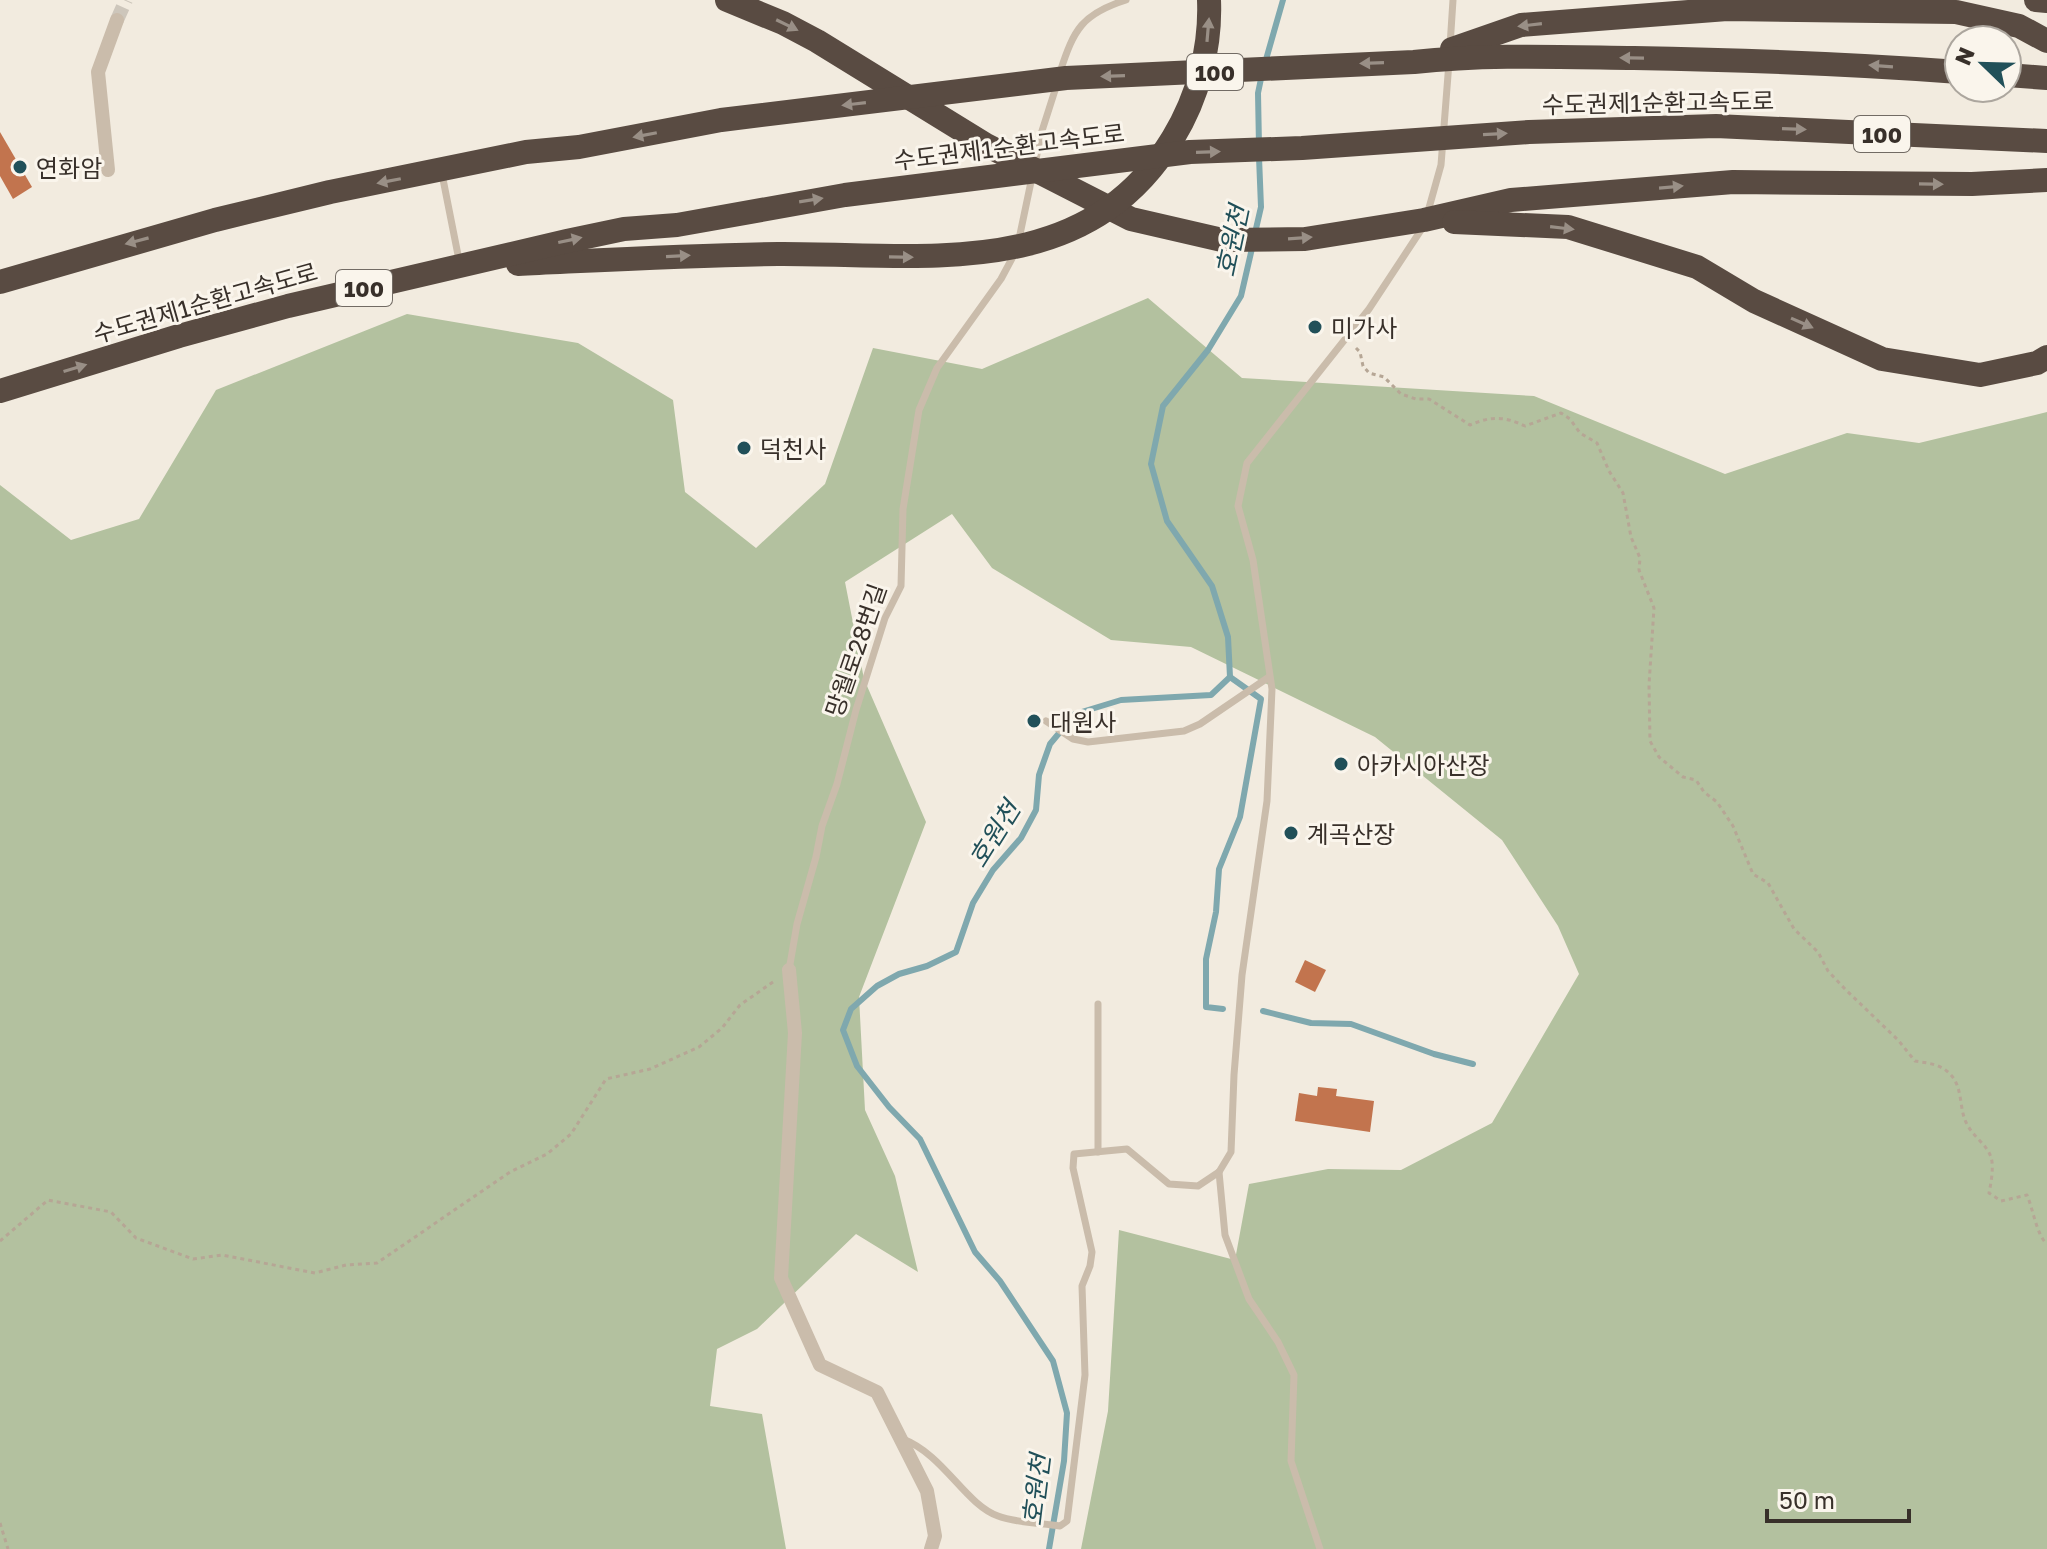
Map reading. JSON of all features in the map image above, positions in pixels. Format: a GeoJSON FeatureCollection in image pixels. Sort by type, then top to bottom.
{"type":"FeatureCollection","features":[{"type":"Feature","properties":{"kind":"highway"},"geometry":{"type":"LineString","coordinates":[[727,0],[783,23],[986,145],[1131,219],[1222,240],[1305,239],[1424,220],[1483,215],[1568,227],[1697,267],[1754,301],[1882,359],[1980,375],[2037,363],[2047,357]]}},
{"type":"Feature","properties":{"kind":"highway"},"geometry":{"type":"LineString","coordinates":[[460,266],[711,255],[966,256],[1034,244],[1081,225],[1111,206],[1143,179],[1178,129],[1195,90],[1209,32],[1209,0]]}},
{"type":"Feature","properties":{"kind":"highway"},"geometry":{"type":"LineString","coordinates":[[2036,0],[2047,1]]}},
{"type":"Feature","properties":{"kind":"highway"},"geometry":{"type":"LineString","coordinates":[[1414,62],[1521,25],[1727,9],[1956,12],[2019,26],[2047,41]]}},
{"type":"Feature","properties":{"kind":"highway","name":"수도권제1순환고속도로"},"geometry":{"type":"LineString","coordinates":[[0,282],[215,220],[330,192],[526,152],[579,147],[721,120],[1066,78],[1414,62],[1471,56],[1710,60],[1943,71]]}},
{"type":"Feature","properties":{"kind":"highway"},"geometry":{"type":"LineString","coordinates":[[2023,76],[2047,78]]}},
{"type":"Feature","properties":{"kind":"highway","name":"수도권제1순환고속도로"},"geometry":{"type":"LineString","coordinates":[[0,391],[288,306],[624,229],[677,225],[845,195],[1190,152],[1302,148],[1529,132],[1716,126],[2047,141]]}},
{"type":"Feature","properties":{"kind":"highway"},"geometry":{"type":"LineString","coordinates":[[1483,215],[1511,200],[1733,182],[1972,184],[2047,180]]}},
{"type":"Feature","properties":{"kind":"street"},"geometry":{"type":"LineString","coordinates":[[108,170],[98,72],[117,20]]}},
{"type":"Feature","properties":{"kind":"street","name":"망월로28번길"},"geometry":{"type":"LineString","coordinates":[[789,970],[795,1033],[781,1278],[820,1365],[877,1392],[902,1439]]}},
{"type":"Feature","properties":{"kind":"street"},"geometry":{"type":"LineString","coordinates":[[902,1439],[927,1491],[935,1536],[931,1549]]}},
{"type":"Feature","properties":{"kind":"lane","name":"망월로28번길"},"geometry":{"type":"LineString","coordinates":[[789,970],[797,924],[822,826],[885,618],[901,586],[903,509],[919,410],[937,368],[1001,279],[1017,251],[1041,134],[1064,61],[1076,34],[1085,19],[1102,8],[1126,0]]}},
{"type":"Feature","properties":{"kind":"lane"},"geometry":{"type":"LineString","coordinates":[[902,1439],[919,1445],[949,1471],[980,1506],[998,1516],[1060,1526],[1067,1521],[1085,1375],[1082,1286],[1092,1252],[1073,1168],[1074,1154],[1127,1149],[1169,1184],[1198,1186],[1219,1172],[1231,1152],[1242,975],[1267,801],[1272,689],[1253,560],[1238,506],[1247,463],[1369,309],[1423,227],[1441,165],[1453,0]]}},
{"type":"Feature","properties":{"kind":"lane"},"geometry":{"type":"LineString","coordinates":[[442,171],[460,266]]}},
{"type":"Feature","properties":{"kind":"lane"},"geometry":{"type":"LineString","coordinates":[[1046,721],[1073,739],[1088,742],[1184,731],[1200,724],[1269,677]]}},
{"type":"Feature","properties":{"kind":"lane"},"geometry":{"type":"LineString","coordinates":[[1098,1004],[1098,1152]]}},
{"type":"Feature","properties":{"kind":"lane"},"geometry":{"type":"LineString","coordinates":[[1219,1172],[1225,1235],[1249,1299],[1278,1342],[1294,1375],[1291,1461],[1320,1549]]}},
{"type":"Feature","properties":{"kind":"path"},"geometry":{"type":"LineString","coordinates":[[1347,337],[1360,352],[1363,366],[1369,373],[1384,377],[1401,394],[1429,399],[1470,425],[1495,417],[1525,426],[1561,413],[1580,433],[1597,443],[1623,493],[1631,537],[1640,558],[1639,570],[1654,608],[1649,685],[1650,741],[1659,757],[1683,777],[1696,780],[1704,792],[1717,802],[1742,843],[1753,874],[1768,883],[1794,929],[1818,952],[1836,980],[1898,1040],[1915,1061],[1935,1064],[1950,1073],[1960,1093],[1967,1126],[1992,1160],[1989,1193],[2001,1201],[2027,1195],[2037,1218],[2038,1232],[2047,1244]]}},
{"type":"Feature","properties":{"kind":"path"},"geometry":{"type":"LineString","coordinates":[[0,1241],[48,1200],[111,1212],[136,1238],[193,1259],[222,1255],[315,1273],[346,1265],[377,1263],[510,1172],[547,1154],[571,1134],[606,1079],[650,1069],[699,1047],[722,1028],[740,1005],[789,970]]}},
{"type":"Feature","properties":{"kind":"path"},"geometry":{"type":"LineString","coordinates":[[0,1523],[8,1549]]}},
{"type":"Feature","properties":{"kind":"green space"},"geometry":{"type":"Polygon","coordinates":[[[1148,298],[1242,378],[1534,396],[1725,474],[1847,433],[1919,443],[2047,412],[2047,1549],[1081,1549],[1108,1411],[1119,1230],[1235,1260],[1249,1184],[1328,1169],[1401,1170],[1492,1123],[1579,974],[1558,926],[1502,840],[1375,737],[1191,647],[1111,640],[992,568],[952,514],[845,582],[864,679],[926,822],[859,997],[865,1110],[895,1176],[918,1272],[856,1234],[757,1329],[717,1349],[710,1406],[762,1414],[786,1549],[0,1549],[0,485],[71,540],[139,519],[216,390],[407,314],[578,343],[673,400],[685,492],[756,548],[825,484],[873,348],[982,369],[1148,298]]]}},
{"type":"Feature","properties":{"kind":"building"},"geometry":{"type":"Polygon","coordinates":[[[0,132],[32,187],[13,199],[0,176],[0,132]]]}},
{"type":"Feature","properties":{"kind":"building"},"geometry":{"type":"Polygon","coordinates":[[[1305,960],[1326,970],[1315,992],[1295,982],[1305,960]]]}},
{"type":"Feature","properties":{"kind":"building"},"geometry":{"type":"Polygon","coordinates":[[[1318,1087],[1337,1089],[1336,1096],[1374,1101],[1370,1132],[1295,1121],[1299,1093],[1317,1096],[1318,1087]]]}},
{"type":"Feature","properties":{"kind":"waterway","name":"호원천"},"geometry":{"type":"LineString","coordinates":[[1265,63],[1283,0]]}},
{"type":"Feature","properties":{"kind":"waterway","name":"호원천"},"geometry":{"type":"LineString","coordinates":[[1259,146],[1258,93],[1262,74]]}},
{"type":"Feature","properties":{"kind":"waterway","name":"호원천"},"geometry":{"type":"LineString","coordinates":[[1255,233],[1261,207],[1259,157]]}},
{"type":"Feature","properties":{"kind":"waterway","name":"호원천"},"geometry":{"type":"LineString","coordinates":[[1049,1549],[1064,1461],[1067,1413],[1053,1361],[1000,1281],[975,1252],[920,1139],[889,1107],[857,1066],[843,1030],[851,1009],[877,986],[956,952],[973,903],[993,870],[1021,838],[1036,810],[1039,775],[1050,744],[1075,714],[1121,700],[1211,695],[1230,677],[1228,637],[1212,586],[1167,521],[1151,464],[1163,406],[1208,350],[1241,296],[1253,244]]}},
{"type":"Feature","properties":{"kind":"waterway"},"geometry":{"type":"LineString","coordinates":[[1223,1009],[1206,1007],[1206,959],[1216,912],[1219,869],[1240,817],[1261,699],[1230,677]]}},
{"type":"Feature","properties":{"kind":"waterway"},"geometry":{"type":"LineString","coordinates":[[1263,1011],[1311,1023],[1351,1024],[1434,1054],[1473,1064]]}},
{"type":"Feature","properties":{"kind":"tunnel"},"geometry":{"type":"LineString","coordinates":[[117,20],[126,0]]}},
{"type":"Feature","properties":{"kind":"place","name":"연화암"},"geometry":{"type":"Point","coordinates":[20,167]}},
{"type":"Feature","properties":{"kind":"place","name":"미가사"},"geometry":{"type":"Point","coordinates":[1315,327]}},
{"type":"Feature","properties":{"kind":"place","name":"덕천사"},"geometry":{"type":"Point","coordinates":[744,448]}},
{"type":"Feature","properties":{"kind":"place","name":"대원사"},"geometry":{"type":"Point","coordinates":[1034,721]}},
{"type":"Feature","properties":{"kind":"place","name":"아카시아산장"},"geometry":{"type":"Point","coordinates":[1341,764]}},
{"type":"Feature","properties":{"kind":"place","name":"계곡산장"},"geometry":{"type":"Point","coordinates":[1291,833]}}]}
